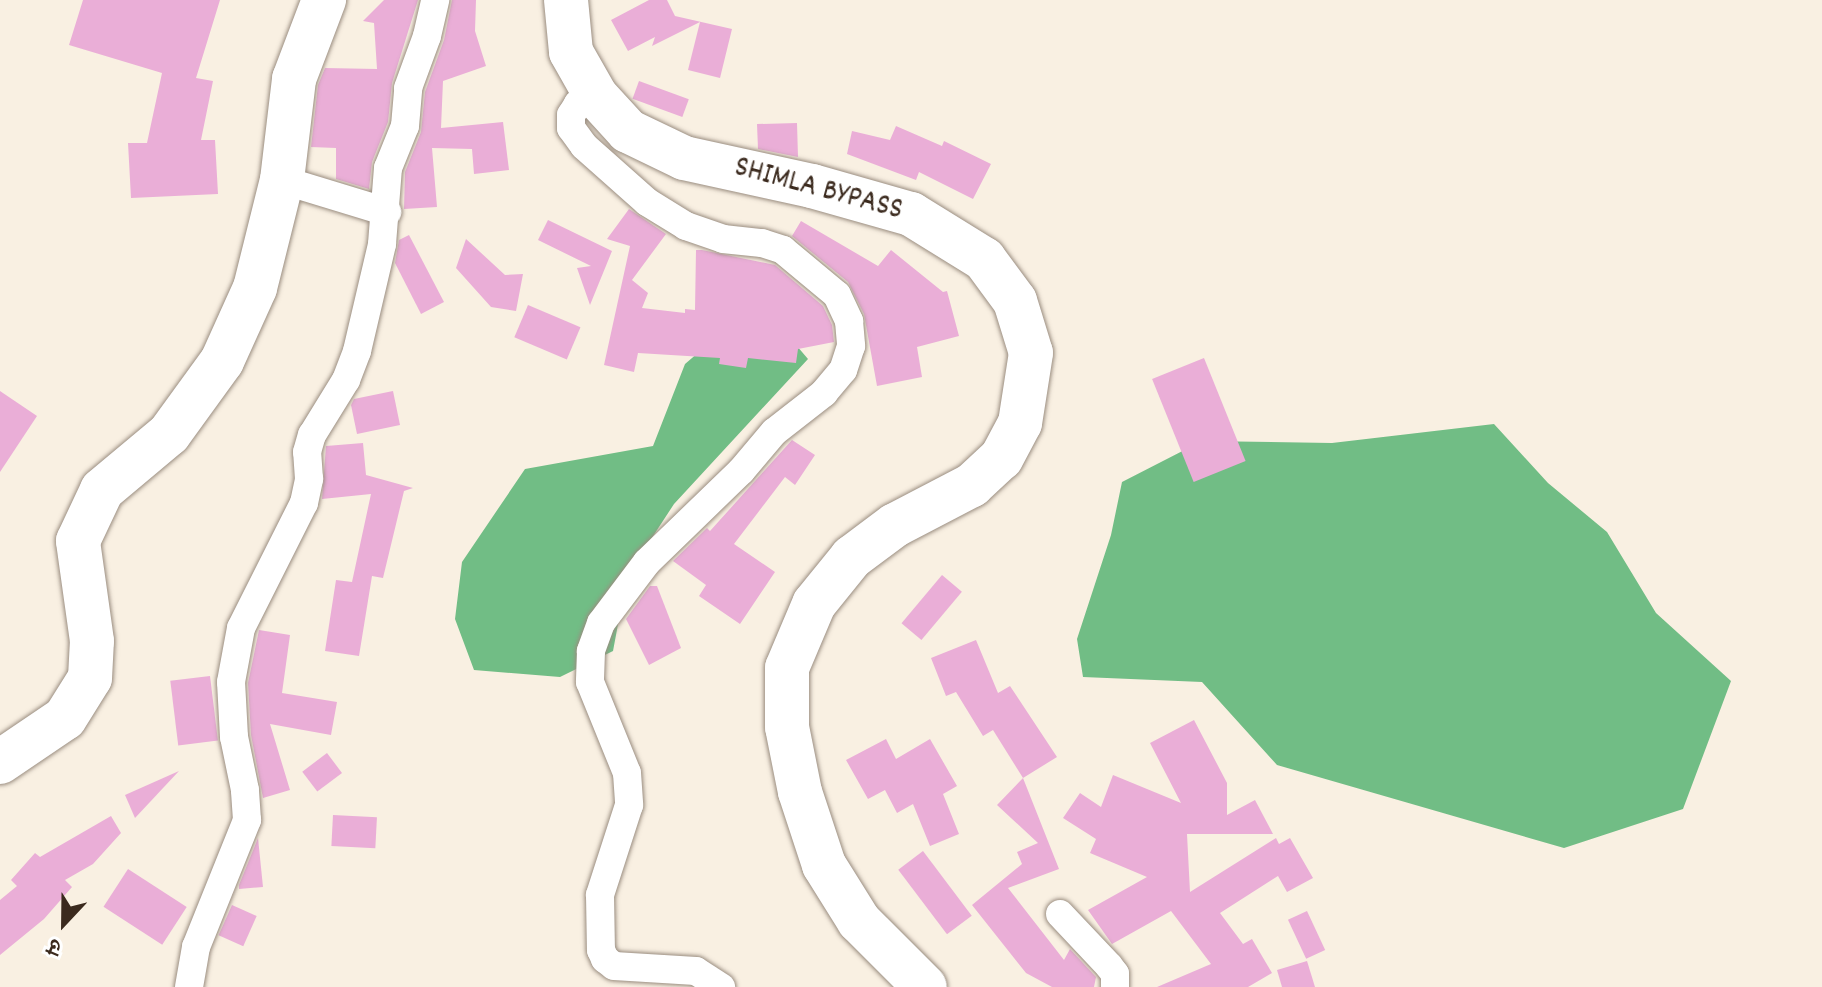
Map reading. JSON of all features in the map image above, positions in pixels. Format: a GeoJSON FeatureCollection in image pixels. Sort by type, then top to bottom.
{"type":"FeatureCollection","features":[{"type":"Feature","properties":{"kind":"highway"},"geometry":{"type":"LineString","coordinates":[[0,762],[65,718],[90,678],[92,641],[78,541],[102,490],[169,434],[222,361],[255,288],[282,180],[294,79],[324,0]]}},
{"type":"Feature","properties":{"kind":"highway","name":"SHIMLA BYPASS"},"geometry":{"type":"LineString","coordinates":[[566,0],[571,52],[596,96],[628,131],[684,158],[812,186],[911,214],[984,259],[1015,301],[1031,353],[1020,423],[1001,458],[972,485],[895,525],[852,557],[814,604],[787,668],[787,727],[800,792],[824,865],[859,921],[925,987]]}},
{"type":"Feature","properties":{"kind":"street"},"geometry":{"type":"LineString","coordinates":[[189,987],[196,947],[247,820],[245,790],[234,737],[231,682],[241,628],[304,503],[310,444],[346,380],[357,351],[387,212],[388,168],[405,126],[408,88],[427,36],[435,0]]}},
{"type":"Feature","properties":{"kind":"street"},"geometry":{"type":"LineString","coordinates":[[596,96],[578,104],[571,115],[571,128],[584,146],[647,202],[686,226],[723,239],[762,243],[783,250],[837,295],[849,321],[851,346],[843,370],[824,393],[774,432],[741,471],[647,562],[601,623],[591,651],[590,682],[627,773],[629,805],[600,895],[601,950],[605,959],[614,966],[673,967],[696,971],[721,987]]}},
{"type":"Feature","properties":{"kind":"street"},"geometry":{"type":"LineString","coordinates":[[282,180],[387,212]]}},
{"type":"Feature","properties":{"kind":"street"},"geometry":{"type":"LineString","coordinates":[[1060,914],[1109,966],[1115,974],[1115,987]]}},
{"type":"Feature","properties":{"kind":"green space"},"geometry":{"type":"Polygon","coordinates":[[[727,328],[785,332],[808,359],[674,504],[627,576],[613,651],[560,677],[474,670],[455,619],[462,562],[525,469],[653,446],[685,364],[727,328]]]}},
{"type":"Feature","properties":{"kind":"green space"},"geometry":{"type":"Polygon","coordinates":[[[1494,424],[1548,483],[1607,532],[1656,613],[1731,681],[1683,809],[1564,848],[1277,765],[1202,682],[1083,677],[1077,639],[1111,535],[1122,482],[1202,441],[1332,443],[1494,424]]]}},
{"type":"Feature","properties":{"kind":"building"},"geometry":{"type":"Polygon","coordinates":[[[83,0],[220,0],[196,78],[213,81],[201,140],[215,140],[218,194],[131,198],[128,143],[147,143],[162,73],[69,45],[83,0]]]}},
{"type":"Feature","properties":{"kind":"building"},"geometry":{"type":"Polygon","coordinates":[[[384,0],[418,0],[392,83],[388,122],[372,162],[369,189],[336,179],[336,148],[311,147],[318,85],[325,68],[377,69],[374,23],[363,21],[384,0]]]}},
{"type":"Feature","properties":{"kind":"building"},"geometry":{"type":"Polygon","coordinates":[[[452,0],[476,0],[475,31],[486,66],[443,81],[441,128],[503,122],[509,170],[474,174],[472,149],[432,148],[437,207],[404,209],[405,172],[421,132],[425,92],[444,40],[452,0]]]}},
{"type":"Feature","properties":{"kind":"building"},"geometry":{"type":"Polygon","coordinates":[[[649,0],[667,0],[675,16],[732,29],[720,78],[688,70],[700,22],[652,46],[655,37],[628,51],[611,20],[649,0]]]}},
{"type":"Feature","properties":{"kind":"building"},"geometry":{"type":"Polygon","coordinates":[[[639,81],[689,99],[682,117],[633,99],[639,81]]]}},
{"type":"Feature","properties":{"kind":"building"},"geometry":{"type":"Polygon","coordinates":[[[797,123],[798,157],[758,149],[757,124],[797,123]]]}},
{"type":"Feature","properties":{"kind":"building"},"geometry":{"type":"Polygon","coordinates":[[[896,126],[942,146],[944,141],[991,164],[973,199],[919,172],[916,180],[847,154],[852,131],[890,140],[896,126]]]}},
{"type":"Feature","properties":{"kind":"building"},"geometry":{"type":"Polygon","coordinates":[[[629,209],[666,234],[632,280],[648,293],[642,308],[685,313],[685,309],[695,310],[696,250],[702,250],[775,265],[823,306],[832,325],[834,342],[798,349],[796,363],[748,358],[746,368],[719,364],[720,358],[638,353],[634,372],[604,365],[630,246],[607,239],[629,209]]]}},
{"type":"Feature","properties":{"kind":"building"},"geometry":{"type":"Polygon","coordinates":[[[548,220],[612,251],[590,305],[577,268],[591,266],[538,240],[548,220]]]}},
{"type":"Feature","properties":{"kind":"building"},"geometry":{"type":"Polygon","coordinates":[[[801,221],[878,266],[891,250],[943,292],[947,291],[959,336],[917,347],[922,377],[877,386],[864,314],[848,282],[792,236],[801,221]]]}},
{"type":"Feature","properties":{"kind":"building"},"geometry":{"type":"Polygon","coordinates":[[[409,235],[444,302],[421,314],[395,263],[399,240],[409,235]]]}},
{"type":"Feature","properties":{"kind":"building"},"geometry":{"type":"Polygon","coordinates":[[[466,239],[505,275],[523,274],[516,311],[491,307],[456,268],[466,239]]]}},
{"type":"Feature","properties":{"kind":"building"},"geometry":{"type":"Polygon","coordinates":[[[528,305],[580,327],[567,359],[514,337],[528,305]]]}},
{"type":"Feature","properties":{"kind":"building"},"geometry":{"type":"Polygon","coordinates":[[[1204,358],[1246,461],[1194,482],[1152,379],[1204,358]]]}},
{"type":"Feature","properties":{"kind":"building"},"geometry":{"type":"Polygon","coordinates":[[[0,391],[37,416],[0,472],[0,391]]]}},
{"type":"Feature","properties":{"kind":"building"},"geometry":{"type":"Polygon","coordinates":[[[393,391],[400,425],[357,434],[351,405],[354,399],[393,391]]]}},
{"type":"Feature","properties":{"kind":"building"},"geometry":{"type":"Polygon","coordinates":[[[792,440],[815,455],[795,485],[785,477],[734,544],[775,572],[740,624],[699,596],[706,585],[673,561],[707,528],[710,531],[792,440]]]}},
{"type":"Feature","properties":{"kind":"building"},"geometry":{"type":"Polygon","coordinates":[[[363,443],[366,475],[413,488],[404,491],[383,578],[372,576],[359,656],[325,651],[336,580],[352,582],[371,494],[322,499],[326,446],[363,443]]]}},
{"type":"Feature","properties":{"kind":"building"},"geometry":{"type":"Polygon","coordinates":[[[942,575],[962,592],[921,640],[902,623],[942,575]]]}},
{"type":"Feature","properties":{"kind":"building"},"geometry":{"type":"Polygon","coordinates":[[[650,586],[657,586],[681,648],[649,665],[626,619],[650,586]]]}},
{"type":"Feature","properties":{"kind":"building"},"geometry":{"type":"Polygon","coordinates":[[[259,630],[290,635],[282,693],[337,702],[331,735],[270,724],[290,790],[263,798],[251,735],[248,683],[259,630]]]}},
{"type":"Feature","properties":{"kind":"building"},"geometry":{"type":"Polygon","coordinates":[[[976,640],[998,693],[1010,686],[1057,757],[1023,778],[993,730],[983,736],[956,692],[946,696],[931,658],[976,640]]]}},
{"type":"Feature","properties":{"kind":"building"},"geometry":{"type":"Polygon","coordinates":[[[210,676],[218,741],[178,745],[170,681],[210,676]]]}},
{"type":"Feature","properties":{"kind":"building"},"geometry":{"type":"Polygon","coordinates":[[[1194,720],[1227,783],[1227,815],[1255,800],[1273,834],[1187,834],[1190,892],[1276,838],[1279,844],[1290,838],[1313,878],[1287,892],[1278,876],[1220,913],[1243,944],[1252,939],[1272,973],[1248,987],[1157,987],[1211,964],[1171,911],[1112,944],[1088,910],[1147,877],[1090,853],[1096,839],[1063,818],[1080,793],[1101,807],[1113,775],[1181,803],[1150,743],[1194,720]]]}},
{"type":"Feature","properties":{"kind":"building"},"geometry":{"type":"Polygon","coordinates":[[[886,739],[896,759],[930,739],[957,786],[943,794],[959,834],[930,846],[913,804],[897,813],[885,790],[868,799],[846,760],[886,739]]]}},
{"type":"Feature","properties":{"kind":"building"},"geometry":{"type":"Polygon","coordinates":[[[327,753],[342,773],[317,792],[302,772],[327,753]]]}},
{"type":"Feature","properties":{"kind":"building"},"geometry":{"type":"Polygon","coordinates":[[[179,771],[135,818],[125,795],[179,771]]]}},
{"type":"Feature","properties":{"kind":"building"},"geometry":{"type":"Polygon","coordinates":[[[1023,778],[1059,869],[1008,888],[1064,960],[1070,949],[1096,977],[1094,987],[1052,987],[1026,973],[972,905],[1022,864],[1017,852],[1038,843],[997,805],[1023,778]]]}},
{"type":"Feature","properties":{"kind":"building"},"geometry":{"type":"Polygon","coordinates":[[[333,815],[377,817],[375,848],[331,846],[333,815]]]}},
{"type":"Feature","properties":{"kind":"building"},"geometry":{"type":"Polygon","coordinates":[[[111,816],[121,833],[93,864],[65,880],[72,887],[44,919],[0,955],[0,900],[17,886],[11,880],[35,853],[40,857],[111,816]]]}},
{"type":"Feature","properties":{"kind":"building"},"geometry":{"type":"Polygon","coordinates":[[[258,838],[263,887],[239,889],[239,885],[258,838]]]}},
{"type":"Feature","properties":{"kind":"building"},"geometry":{"type":"Polygon","coordinates":[[[923,851],[972,916],[947,934],[898,870],[923,851]]]}},
{"type":"Feature","properties":{"kind":"building"},"geometry":{"type":"Polygon","coordinates":[[[128,869],[187,907],[162,945],[103,907],[128,869]]]}},
{"type":"Feature","properties":{"kind":"building"},"geometry":{"type":"Polygon","coordinates":[[[232,905],[257,916],[243,946],[219,935],[232,905]]]}},
{"type":"Feature","properties":{"kind":"building"},"geometry":{"type":"Polygon","coordinates":[[[1307,911],[1325,950],[1306,959],[1288,920],[1307,911]]]}},
{"type":"Feature","properties":{"kind":"building"},"geometry":{"type":"Polygon","coordinates":[[[1307,961],[1315,987],[1282,987],[1277,970],[1307,961]]]}}]}
